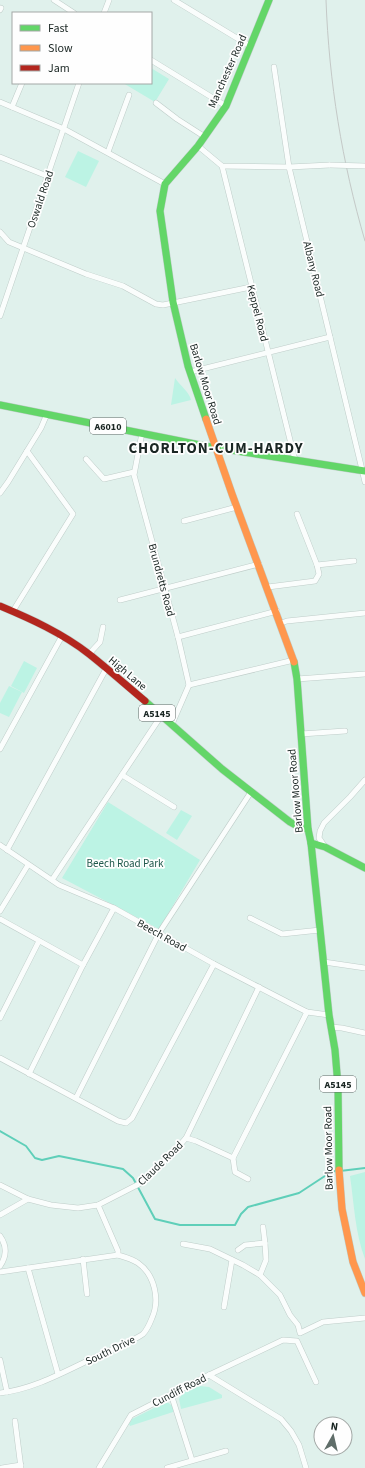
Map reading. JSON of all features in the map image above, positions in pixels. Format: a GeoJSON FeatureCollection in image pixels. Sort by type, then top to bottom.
{"type":"FeatureCollection","features":[{"type":"Feature","properties":{"kind":"main road","name":"Manchester Road"},"geometry":{"type":"LineString","coordinates":[[173,302],[160,211],[165,184],[198,146],[226,106],[269,0]]}},
{"type":"Feature","properties":{"kind":"main road","name":"Barlow Moor Road"},"geometry":{"type":"LineString","coordinates":[[173,302],[190,372],[237,507],[294,660],[297,679],[308,829],[311,842],[329,1015],[337,1071],[339,1180],[342,1213],[353,1262],[365,1293]]}},
{"type":"Feature","properties":{"kind":"main road","name":"A6010"},"geometry":{"type":"LineString","coordinates":[[0,405],[216,448],[364,470]]}},
{"type":"Feature","properties":{"kind":"main road","name":"High Lane"},"geometry":{"type":"LineString","coordinates":[[0,606],[62,636],[89,654],[172,724],[222,769],[290,822],[299,827],[308,829]]}},
{"type":"Feature","properties":{"kind":"main road"},"geometry":{"type":"LineString","coordinates":[[311,842],[325,847],[365,868]]}},
{"type":"Feature","properties":{"kind":"street"},"geometry":{"type":"LineString","coordinates":[[54,0],[72,12]]}},
{"type":"Feature","properties":{"kind":"street"},"geometry":{"type":"LineString","coordinates":[[104,12],[109,0]]}},
{"type":"Feature","properties":{"kind":"street"},"geometry":{"type":"LineString","coordinates":[[174,0],[250,46]]}},
{"type":"Feature","properties":{"kind":"street"},"geometry":{"type":"LineString","coordinates":[[152,61],[226,106]]}},
{"type":"Feature","properties":{"kind":"street","name":"Albany Road"},"geometry":{"type":"LineString","coordinates":[[274,67],[289,167],[364,470],[365,482]]}},
{"type":"Feature","properties":{"kind":"street"},"geometry":{"type":"LineString","coordinates":[[12,107],[22,84]]}},
{"type":"Feature","properties":{"kind":"street","name":"Oswald Road"},"geometry":{"type":"LineString","coordinates":[[0,315],[79,84]]}},
{"type":"Feature","properties":{"kind":"street"},"geometry":{"type":"LineString","coordinates":[[108,152],[129,95]]}},
{"type":"Feature","properties":{"kind":"street"},"geometry":{"type":"LineString","coordinates":[[0,102],[64,129],[165,184]]}},
{"type":"Feature","properties":{"kind":"street"},"geometry":{"type":"LineString","coordinates":[[156,103],[205,137]]}},
{"type":"Feature","properties":{"kind":"street"},"geometry":{"type":"LineString","coordinates":[[198,146],[222,166],[365,166]]}},
{"type":"Feature","properties":{"kind":"street"},"geometry":{"type":"LineString","coordinates":[[0,157],[48,176]]}},
{"type":"Feature","properties":{"kind":"street","name":"Keppel Road"},"geometry":{"type":"LineString","coordinates":[[222,166],[295,460]]}},
{"type":"Feature","properties":{"kind":"street"},"geometry":{"type":"LineString","coordinates":[[0,232],[9,242],[86,274],[123,286],[156,304],[163,305],[251,286]]}},
{"type":"Feature","properties":{"kind":"street"},"geometry":{"type":"LineString","coordinates":[[190,372],[330,337]]}},
{"type":"Feature","properties":{"kind":"street"},"geometry":{"type":"LineString","coordinates":[[0,493],[44,424],[47,414]]}},
{"type":"Feature","properties":{"kind":"street","name":"Brundretts Road"},"geometry":{"type":"LineString","coordinates":[[142,433],[134,472],[178,637],[189,685]]}},
{"type":"Feature","properties":{"kind":"street"},"geometry":{"type":"LineString","coordinates":[[12,611],[73,514],[27,451]]}},
{"type":"Feature","properties":{"kind":"street"},"geometry":{"type":"LineString","coordinates":[[86,460],[104,479],[134,472]]}},
{"type":"Feature","properties":{"kind":"street"},"geometry":{"type":"LineString","coordinates":[[184,521],[237,507]]}},
{"type":"Feature","properties":{"kind":"street"},"geometry":{"type":"LineString","coordinates":[[268,588],[314,581],[319,574],[317,565],[297,514]]}},
{"type":"Feature","properties":{"kind":"street"},"geometry":{"type":"LineString","coordinates":[[317,565],[354,561]]}},
{"type":"Feature","properties":{"kind":"street"},"geometry":{"type":"LineString","coordinates":[[120,600],[259,564]]}},
{"type":"Feature","properties":{"kind":"street"},"geometry":{"type":"LineString","coordinates":[[178,637],[277,611]]}},
{"type":"Feature","properties":{"kind":"street"},"geometry":{"type":"LineString","coordinates":[[281,623],[287,621],[365,613]]}},
{"type":"Feature","properties":{"kind":"street"},"geometry":{"type":"LineString","coordinates":[[89,654],[100,642],[103,627]]}},
{"type":"Feature","properties":{"kind":"street"},"geometry":{"type":"LineString","coordinates":[[1,746],[62,636]]}},
{"type":"Feature","properties":{"kind":"street"},"geometry":{"type":"LineString","coordinates":[[172,724],[189,685],[294,660]]}},
{"type":"Feature","properties":{"kind":"street"},"geometry":{"type":"LineString","coordinates":[[7,850],[106,669]]}},
{"type":"Feature","properties":{"kind":"street"},"geometry":{"type":"LineString","coordinates":[[297,679],[365,674]]}},
{"type":"Feature","properties":{"kind":"street"},"geometry":{"type":"LineString","coordinates":[[52,880],[161,716]]}},
{"type":"Feature","properties":{"kind":"street"},"geometry":{"type":"LineString","coordinates":[[300,734],[345,731]]}},
{"type":"Feature","properties":{"kind":"street"},"geometry":{"type":"LineString","coordinates":[[122,775],[174,806]]}},
{"type":"Feature","properties":{"kind":"street"},"geometry":{"type":"LineString","coordinates":[[325,847],[320,838],[320,831],[324,823],[365,780]]}},
{"type":"Feature","properties":{"kind":"street"},"geometry":{"type":"LineString","coordinates":[[76,1098],[159,933],[251,792]]}},
{"type":"Feature","properties":{"kind":"street","name":"Beech Road"},"geometry":{"type":"LineString","coordinates":[[0,845],[59,885],[114,908],[214,964],[307,1012],[329,1015]]}},
{"type":"Feature","properties":{"kind":"street"},"geometry":{"type":"LineString","coordinates":[[0,909],[28,865]]}},
{"type":"Feature","properties":{"kind":"street"},"geometry":{"type":"LineString","coordinates":[[29,1074],[83,965],[114,908]]}},
{"type":"Feature","properties":{"kind":"street"},"geometry":{"type":"LineString","coordinates":[[250,918],[282,934],[320,930]]}},
{"type":"Feature","properties":{"kind":"street"},"geometry":{"type":"LineString","coordinates":[[0,919],[83,965]]}},
{"type":"Feature","properties":{"kind":"street"},"geometry":{"type":"LineString","coordinates":[[0,1018],[39,941]]}},
{"type":"Feature","properties":{"kind":"street"},"geometry":{"type":"LineString","coordinates":[[324,962],[365,968]]}},
{"type":"Feature","properties":{"kind":"street"},"geometry":{"type":"LineString","coordinates":[[0,1058],[118,1121],[126,1123],[132,1118],[214,964]]}},
{"type":"Feature","properties":{"kind":"street"},"geometry":{"type":"LineString","coordinates":[[186,1138],[259,987]]}},
{"type":"Feature","properties":{"kind":"street"},"geometry":{"type":"LineString","coordinates":[[248,1179],[236,1172],[233,1158],[307,1012]]}},
{"type":"Feature","properties":{"kind":"street"},"geometry":{"type":"LineString","coordinates":[[331,1027],[365,1033]]}},
{"type":"Feature","properties":{"kind":"street","name":"Claude Road"},"geometry":{"type":"LineString","coordinates":[[0,1185],[28,1199],[51,1205],[78,1208],[98,1205],[136,1186],[171,1155],[186,1138],[233,1158]]}},
{"type":"Feature","properties":{"kind":"street"},"geometry":{"type":"LineString","coordinates":[[0,1215],[28,1199]]}},
{"type":"Feature","properties":{"kind":"street"},"geometry":{"type":"LineString","coordinates":[[0,1272],[118,1255],[118,1251],[98,1205]]}},
{"type":"Feature","properties":{"kind":"street"},"geometry":{"type":"LineString","coordinates":[[260,1275],[266,1260],[263,1227]]}},
{"type":"Feature","properties":{"kind":"street"},"geometry":{"type":"LineString","coordinates":[[0,1236],[5,1247],[6,1254],[0,1266]]}},
{"type":"Feature","properties":{"kind":"street"},"geometry":{"type":"LineString","coordinates":[[238,1250],[245,1245],[265,1243]]}},
{"type":"Feature","properties":{"kind":"street"},"geometry":{"type":"LineString","coordinates":[[183,1244],[210,1249],[260,1275],[280,1295],[290,1314],[298,1325],[300,1333],[323,1322],[365,1318]]}},
{"type":"Feature","properties":{"kind":"street","name":"South Drive"},"geometry":{"type":"LineString","coordinates":[[0,1392],[7,1392],[32,1386],[143,1333],[154,1313],[156,1304],[156,1296],[152,1282],[149,1275],[138,1264],[118,1255]]}},
{"type":"Feature","properties":{"kind":"street"},"geometry":{"type":"LineString","coordinates":[[83,1259],[87,1294]]}},
{"type":"Feature","properties":{"kind":"street"},"geometry":{"type":"LineString","coordinates":[[224,1308],[232,1260]]}},
{"type":"Feature","properties":{"kind":"street"},"geometry":{"type":"LineString","coordinates":[[28,1268],[58,1374]]}},
{"type":"Feature","properties":{"kind":"street","name":"Cundiff Road"},"geometry":{"type":"LineString","coordinates":[[98,1468],[131,1415],[209,1375],[284,1340],[297,1340],[316,1382]]}},
{"type":"Feature","properties":{"kind":"street"},"geometry":{"type":"LineString","coordinates":[[0,1360],[7,1392]]}},
{"type":"Feature","properties":{"kind":"street"},"geometry":{"type":"LineString","coordinates":[[209,1375],[281,1419],[291,1431],[299,1445],[306,1468]]}},
{"type":"Feature","properties":{"kind":"street"},"geometry":{"type":"LineString","coordinates":[[171,1394],[192,1460]]}},
{"type":"Feature","properties":{"kind":"street"},"geometry":{"type":"LineString","coordinates":[[2,1468],[21,1466],[15,1421]]}},
{"type":"Feature","properties":{"kind":"street"},"geometry":{"type":"LineString","coordinates":[[167,1468],[226,1451]]}},
{"type":"Feature","properties":{"kind":"green space"},"geometry":{"type":"Polygon","coordinates":[[[152,69],[169,79],[155,102],[125,84],[152,84],[152,69]]]}},
{"type":"Feature","properties":{"kind":"green space"},"geometry":{"type":"Polygon","coordinates":[[[78,151],[99,161],[86,187],[65,177],[78,151]]]}},
{"type":"Feature","properties":{"kind":"green space"},"geometry":{"type":"Polygon","coordinates":[[[175,378],[191,400],[171,405],[175,378]]]}},
{"type":"Feature","properties":{"kind":"green space"},"geometry":{"type":"Polygon","coordinates":[[[24,661],[37,668],[24,693],[11,686],[24,661]]]}},
{"type":"Feature","properties":{"kind":"green space"},"geometry":{"type":"Polygon","coordinates":[[[9,686],[22,692],[9,717],[0,713],[0,703],[9,686]]]}},
{"type":"Feature","properties":{"kind":"green space","name":"Beech Road Park"},"geometry":{"type":"Polygon","coordinates":[[[108,802],[200,860],[159,929],[62,878],[108,802]]]}},
{"type":"Feature","properties":{"kind":"green space"},"geometry":{"type":"Polygon","coordinates":[[[181,810],[192,816],[177,840],[166,833],[181,810]]]}},
{"type":"Feature","properties":{"kind":"green space"},"geometry":{"type":"Polygon","coordinates":[[[365,1172],[365,1259],[357,1228],[350,1176],[365,1172]]]}},
{"type":"Feature","properties":{"kind":"green space"},"geometry":{"type":"Polygon","coordinates":[[[200,1386],[209,1387],[222,1395],[222,1398],[181,1409],[179,1399],[183,1393],[200,1386]]]}},
{"type":"Feature","properties":{"kind":"green space"},"geometry":{"type":"Polygon","coordinates":[[[166,1402],[172,1406],[173,1412],[130,1426],[129,1424],[132,1419],[166,1402]]]}},
{"type":"Feature","properties":{"kind":"waterway"},"geometry":{"type":"LineString","coordinates":[[0,1131],[26,1146],[35,1158],[42,1160],[59,1156],[123,1169],[133,1178],[155,1219],[180,1225],[235,1225],[241,1214],[248,1207],[299,1193],[331,1172],[336,1171]]}},
{"type":"Feature","properties":{"kind":"waterway"},"geometry":{"type":"LineString","coordinates":[[340,1171],[365,1168]]}},
{"type":"Feature","properties":{"kind":"tram line"},"geometry":{"type":"LineString","coordinates":[[326,0],[330,61],[338,122],[343,152],[365,241]]}},
{"type":"Feature","properties":{"kind":"traffic: fast"},"geometry":{"type":"LineString","coordinates":[[206,419],[188,366],[173,302],[160,211],[165,184],[198,146],[226,106],[269,0]]}},
{"type":"Feature","properties":{"kind":"traffic: fast"},"geometry":{"type":"LineString","coordinates":[[0,405],[205,446],[365,471]]}},
{"type":"Feature","properties":{"kind":"traffic: fast"},"geometry":{"type":"LineString","coordinates":[[294,662],[297,679],[308,829]]}},
{"type":"Feature","properties":{"kind":"traffic: fast"},"geometry":{"type":"LineString","coordinates":[[145,701],[222,769],[290,822],[299,827],[308,829],[311,843],[329,1015],[335,1050],[338,1086],[339,1170]]}},
{"type":"Feature","properties":{"kind":"traffic: fast"},"geometry":{"type":"LineString","coordinates":[[311,843],[325,847],[365,868]]}},
{"type":"Feature","properties":{"kind":"traffic: slow"},"geometry":{"type":"LineString","coordinates":[[206,419],[294,662]]}},
{"type":"Feature","properties":{"kind":"traffic: slow"},"geometry":{"type":"LineString","coordinates":[[339,1170],[342,1209],[353,1262],[365,1293]]}},
{"type":"Feature","properties":{"kind":"traffic: jam"},"geometry":{"type":"LineString","coordinates":[[0,606],[35,621],[79,646],[145,701]]}},
{"type":"Feature","properties":{"kind":"district","name":"CHORLTON-CUM-HARDY"},"geometry":{"type":"Point","coordinates":[216,448]}}]}
